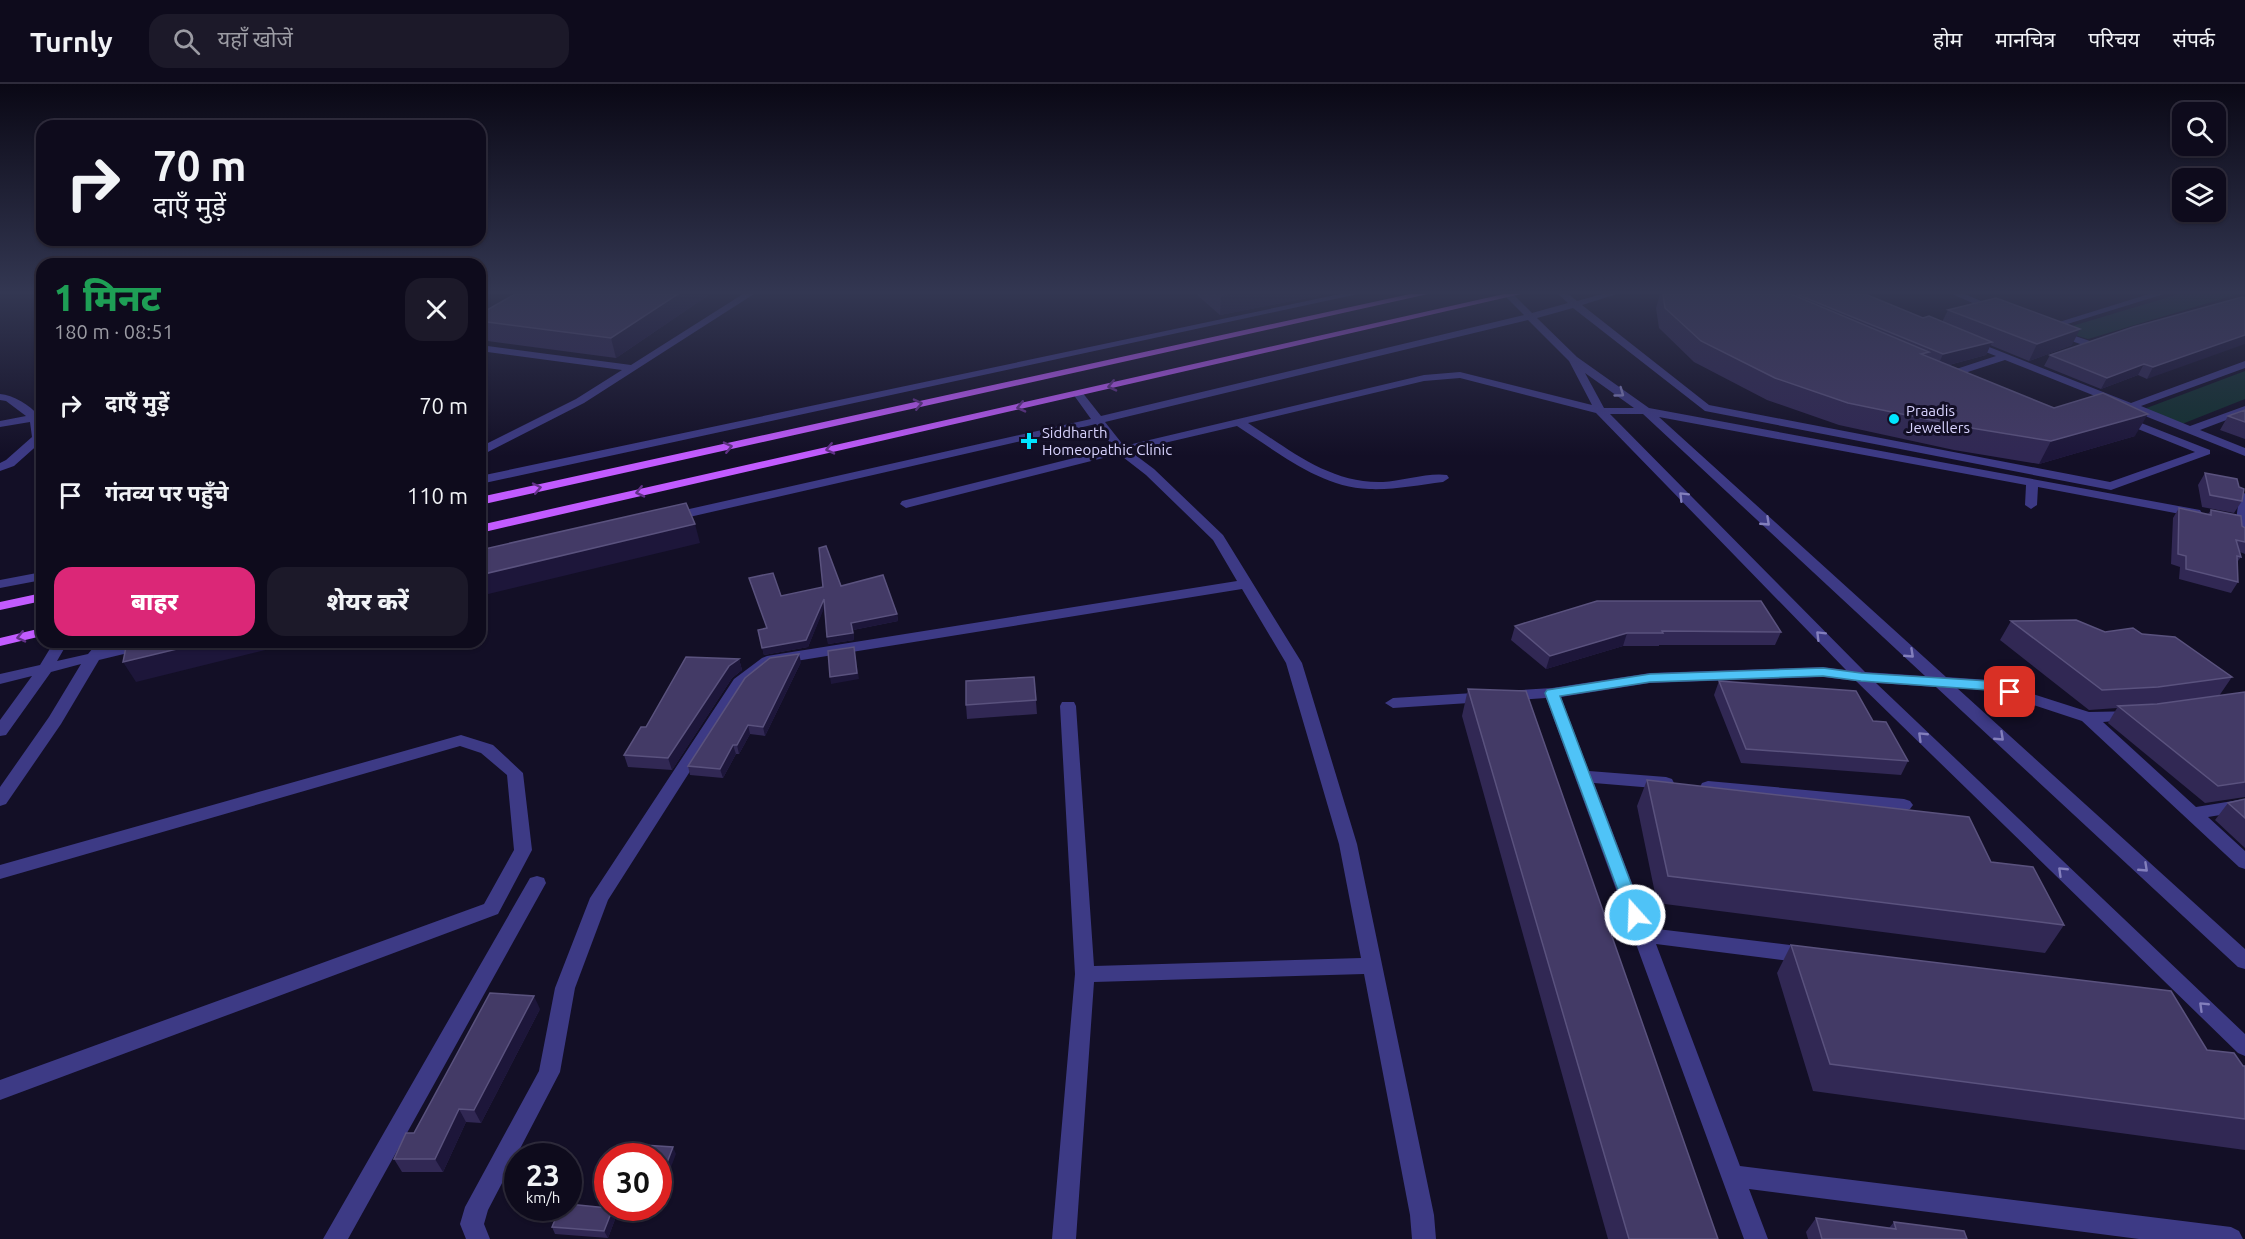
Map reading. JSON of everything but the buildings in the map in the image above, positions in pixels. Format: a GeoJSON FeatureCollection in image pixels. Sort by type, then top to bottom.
{"type":"FeatureCollection","features":[{"type":"Feature","properties":{"kind":"main road"},"geometry":{"type":"LineString","coordinates":[[486,500],[1174,348]]}},
{"type":"Feature","properties":{"kind":"main road"},"geometry":{"type":"LineString","coordinates":[[486,528],[1281,348]]}},
{"type":"Feature","properties":{"kind":"main road"},"geometry":{"type":"LineString","coordinates":[[0,606],[36,598]]}},
{"type":"Feature","properties":{"kind":"main road"},"geometry":{"type":"LineString","coordinates":[[0,642],[36,633]]}},
{"type":"Feature","properties":{"kind":"street"},"geometry":{"type":"LineString","coordinates":[[486,449],[580,401],[665,348]]}},
{"type":"Feature","properties":{"kind":"street"},"geometry":{"type":"LineString","coordinates":[[486,479],[1104,348]]}},
{"type":"Feature","properties":{"kind":"street"},"geometry":{"type":"LineString","coordinates":[[660,520],[1100,420],[1399,348]]}},
{"type":"Feature","properties":{"kind":"street"},"geometry":{"type":"LineString","coordinates":[[1562,348],[1573,359],[1646,411],[2245,961]]}},
{"type":"Feature","properties":{"kind":"street"},"geometry":{"type":"LineString","coordinates":[[1630,348],[1705,408],[2111,486],[2206,452],[2107,412]]}},
{"type":"Feature","properties":{"kind":"street"},"geometry":{"type":"LineString","coordinates":[[1983,348],[2245,452]]}},
{"type":"Feature","properties":{"kind":"street"},"geometry":{"type":"LineString","coordinates":[[2069,351],[2078,348]]}},
{"type":"Feature","properties":{"kind":"street"},"geometry":{"type":"LineString","coordinates":[[486,349],[633,368]]}},
{"type":"Feature","properties":{"kind":"street"},"geometry":{"type":"LineString","coordinates":[[1962,386],[1935,375],[2005,357]]}},
{"type":"Feature","properties":{"kind":"street"},"geometry":{"type":"LineString","coordinates":[[1573,359],[1600,411],[1861,677],[2245,1047]]}},
{"type":"Feature","properties":{"kind":"street"},"geometry":{"type":"LineString","coordinates":[[2029,366],[2049,359]]}},
{"type":"Feature","properties":{"kind":"street"},"geometry":{"type":"LineString","coordinates":[[1048,360],[1062,372]]}},
{"type":"Feature","properties":{"kind":"street"},"geometry":{"type":"LineString","coordinates":[[2129,407],[2245,364]]}},
{"type":"Feature","properties":{"kind":"street"},"geometry":{"type":"LineString","coordinates":[[906,504],[1424,378],[1460,375],[1600,411],[1646,411],[2207,515]]}},
{"type":"Feature","properties":{"kind":"street"},"geometry":{"type":"LineString","coordinates":[[1078,394],[1121,450],[1150,472],[1218,538],[1294,663],[1348,844],[1422,1215],[1424,1239]]}},
{"type":"Feature","properties":{"kind":"street"},"geometry":{"type":"LineString","coordinates":[[0,397],[9,398],[35,418],[36,425]]}},
{"type":"Feature","properties":{"kind":"street"},"geometry":{"type":"LineString","coordinates":[[2190,430],[2245,409]]}},
{"type":"Feature","properties":{"kind":"street"},"geometry":{"type":"LineString","coordinates":[[0,424],[35,418]]}},
{"type":"Feature","properties":{"kind":"street"},"geometry":{"type":"LineString","coordinates":[[1239,422],[1313,469],[1346,483],[1363,486],[1443,478]]}},
{"type":"Feature","properties":{"kind":"street"},"geometry":{"type":"LineString","coordinates":[[0,467],[10,463],[36,440]]}},
{"type":"Feature","properties":{"kind":"street"},"geometry":{"type":"LineString","coordinates":[[2031,505],[2032,483]]}},
{"type":"Feature","properties":{"kind":"street"},"geometry":{"type":"LineString","coordinates":[[2244,498],[2236,520],[2245,536]]}},
{"type":"Feature","properties":{"kind":"street"},"geometry":{"type":"LineString","coordinates":[[0,584],[36,577]]}},
{"type":"Feature","properties":{"kind":"street"},"geometry":{"type":"LineString","coordinates":[[478,1239],[472,1224],[477,1207],[549,1072],[565,988],[599,898],[739,682],[767,661],[1246,584]]}},
{"type":"Feature","properties":{"kind":"street"},"geometry":{"type":"LineString","coordinates":[[0,731],[57,648]]}},
{"type":"Feature","properties":{"kind":"street"},"geometry":{"type":"LineString","coordinates":[[0,800],[101,648]]}},
{"type":"Feature","properties":{"kind":"street"},"geometry":{"type":"LineString","coordinates":[[0,679],[131,648]]}},
{"type":"Feature","properties":{"kind":"street"},"geometry":{"type":"LineString","coordinates":[[1393,703],[1552,693],[1650,678],[1823,672],[1989,686],[2088,717],[2145,714]]}},
{"type":"Feature","properties":{"kind":"street"},"geometry":{"type":"LineString","coordinates":[[1552,693],[1756,1239]]}},
{"type":"Feature","properties":{"kind":"street"},"geometry":{"type":"LineString","coordinates":[[1064,1239],[1085,974],[1068,706]]}},
{"type":"Feature","properties":{"kind":"street"},"geometry":{"type":"LineString","coordinates":[[2088,717],[2245,862]]}},
{"type":"Feature","properties":{"kind":"street"},"geometry":{"type":"LineString","coordinates":[[0,872],[460,740],[487,749],[515,773],[523,850],[490,909],[0,1090]]}},
{"type":"Feature","properties":{"kind":"street"},"geometry":{"type":"LineString","coordinates":[[1583,776],[1904,805]]}},
{"type":"Feature","properties":{"kind":"street"},"geometry":{"type":"LineString","coordinates":[[2191,814],[2245,805]]}},
{"type":"Feature","properties":{"kind":"street"},"geometry":{"type":"LineString","coordinates":[[335,1239],[537,883]]}},
{"type":"Feature","properties":{"kind":"street"},"geometry":{"type":"LineString","coordinates":[[1642,935],[1829,958]]}},
{"type":"Feature","properties":{"kind":"street"},"geometry":{"type":"LineString","coordinates":[[1085,974],[1372,966]]}},
{"type":"Feature","properties":{"kind":"street"},"geometry":{"type":"LineString","coordinates":[[1732,1176],[2231,1239]]}},
{"type":"Feature","properties":{"kind":"green space"},"geometry":{"type":"Polygon","coordinates":[[[2245,371],[2245,399],[2182,424],[2144,409],[2245,371]]]}},
{"type":"Feature","properties":{"kind":"place","name":"Praadis Jewellers"},"geometry":{"type":"Point","coordinates":[1894,419]}},
{"type":"Feature","properties":{"kind":"place","name":"Siddharth Homeopathic Clinic"},"geometry":{"type":"Point","coordinates":[1029,441]}},
{"type":"Feature","properties":{"kind":"route"},"geometry":{"type":"LineString","coordinates":[[1635,915],[1552,693],[1650,678],[1823,672],[1989,686],[2010,692]]}}]}
